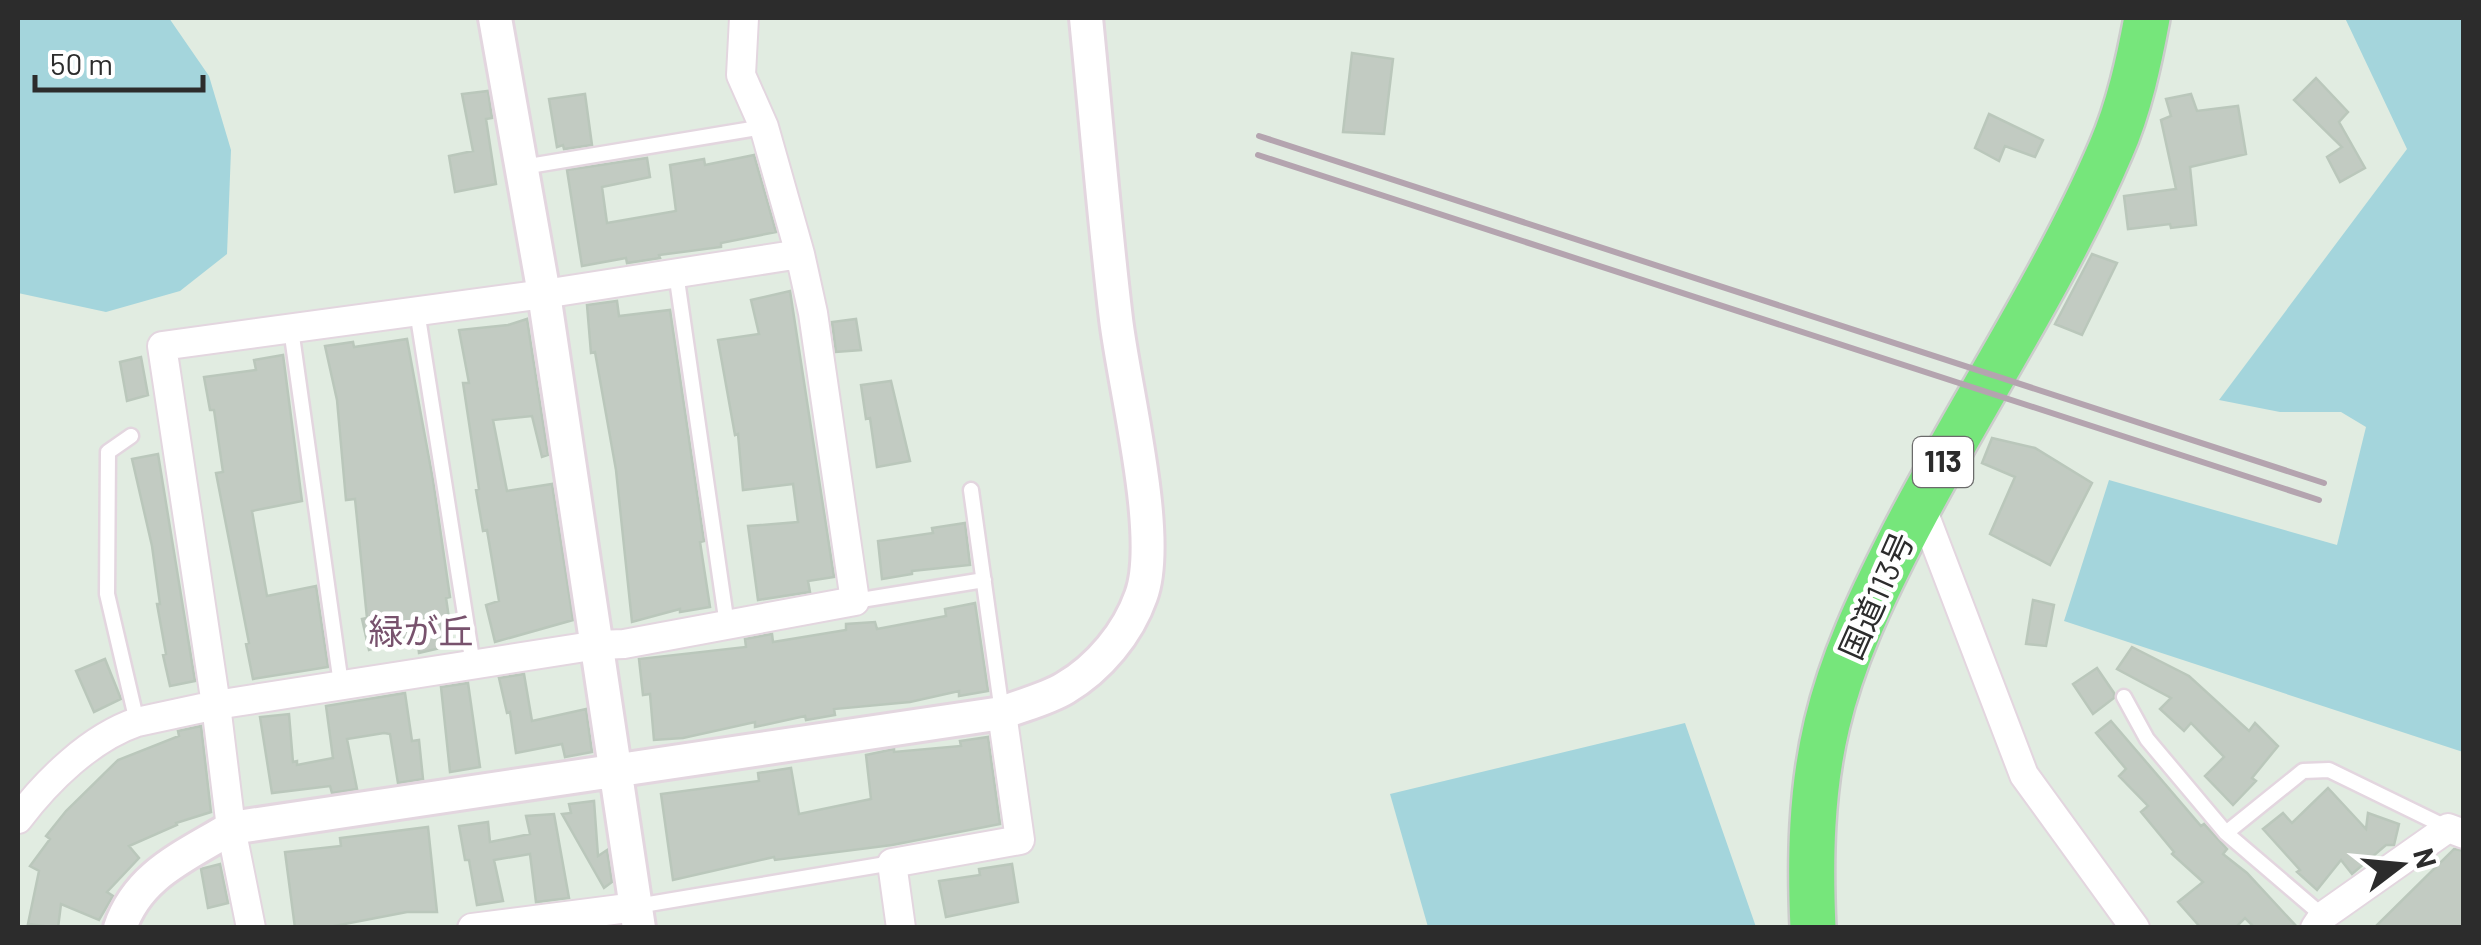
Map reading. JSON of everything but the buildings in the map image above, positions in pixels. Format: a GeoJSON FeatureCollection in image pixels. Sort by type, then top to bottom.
{"type":"FeatureCollection","features":[{"type":"Feature","properties":{"kind":"highway","name":"国道113号"},"geometry":{"type":"LineString","coordinates":[[1813,928],[1813,822],[1827,724],[1858,628],[1920,502],[2049,272],[2112,148],[2147,18]]}},
{"type":"Feature","properties":{"kind":"street"},"geometry":{"type":"LineString","coordinates":[[472,928],[638,917],[544,294],[495,18]]}},
{"type":"Feature","properties":{"kind":"street"},"geometry":{"type":"LineString","coordinates":[[18,819],[58,771],[124,727],[138,722],[342,684],[624,644],[855,601],[813,313],[764,127],[740,75],[744,18]]}},
{"type":"Feature","properties":{"kind":"street"},"geometry":{"type":"LineString","coordinates":[[120,928],[135,893],[154,876],[231,828],[1002,712],[1064,688],[1098,661],[1124,634],[1142,596],[1150,565],[1116,321],[1086,18]]}},
{"type":"Feature","properties":{"kind":"street"},"geometry":{"type":"LineString","coordinates":[[251,928],[231,828],[162,346],[544,294],[800,254]]}},
{"type":"Feature","properties":{"kind":"street"},"geometry":{"type":"LineString","coordinates":[[1920,502],[2024,775],[2135,928]]}},
{"type":"Feature","properties":{"kind":"street"},"geometry":{"type":"LineString","coordinates":[[901,928],[892,863],[1020,840],[1002,712]]}},
{"type":"Feature","properties":{"kind":"street"},"geometry":{"type":"LineString","coordinates":[[2324,924],[2456,831]]}},
{"type":"Feature","properties":{"kind":"lane"},"geometry":{"type":"LineString","coordinates":[[522,167],[764,127]]}},
{"type":"Feature","properties":{"kind":"lane"},"geometry":{"type":"LineString","coordinates":[[676,273],[726,625]]}},
{"type":"Feature","properties":{"kind":"lane"},"geometry":{"type":"LineString","coordinates":[[417,312],[472,665]]}},
{"type":"Feature","properties":{"kind":"lane"},"geometry":{"type":"LineString","coordinates":[[291,329],[342,684]]}},
{"type":"Feature","properties":{"kind":"lane"},"geometry":{"type":"LineString","coordinates":[[131,436],[108,452],[107,594],[138,722]]}},
{"type":"Feature","properties":{"kind":"lane"},"geometry":{"type":"LineString","coordinates":[[971,490],[1002,712]]}},
{"type":"Feature","properties":{"kind":"lane"},"geometry":{"type":"LineString","coordinates":[[855,601],[984,580]]}},
{"type":"Feature","properties":{"kind":"lane"},"geometry":{"type":"LineString","coordinates":[[2124,697],[2147,739],[2226,833],[2324,924]]}},
{"type":"Feature","properties":{"kind":"lane"},"geometry":{"type":"LineString","coordinates":[[2226,833],[2303,771],[2316,770],[2328,770],[2456,831]]}},
{"type":"Feature","properties":{"kind":"lane"},"geometry":{"type":"LineString","coordinates":[[638,917],[892,863]]}},
{"type":"Feature","properties":{"kind":"shaded area"},"geometry":{"type":"Polygon","coordinates":[[[18,18],[169,18],[209,76],[231,150],[227,254],[180,291],[106,312],[18,293],[18,18]]]}},
{"type":"Feature","properties":{"kind":"shaded area"},"geometry":{"type":"Polygon","coordinates":[[[2345,18],[2463,18],[2463,752],[2064,621],[2109,480],[2337,545],[2366,427],[2341,412],[2280,412],[2219,400],[2407,149],[2345,18]]]}},
{"type":"Feature","properties":{"kind":"shaded area"},"geometry":{"type":"Polygon","coordinates":[[[1685,723],[1756,927],[1428,927],[1390,794],[1685,723]]]}},
{"type":"Feature","properties":{"kind":"railway"},"geometry":{"type":"LineString","coordinates":[[1259,136],[2324,483]]}},
{"type":"Feature","properties":{"kind":"railway"},"geometry":{"type":"LineString","coordinates":[[1258,155],[2319,500]]}},
{"type":"Feature","properties":{"kind":"district","name":"緑が丘"},"geometry":{"type":"Point","coordinates":[421,632]}}]}
